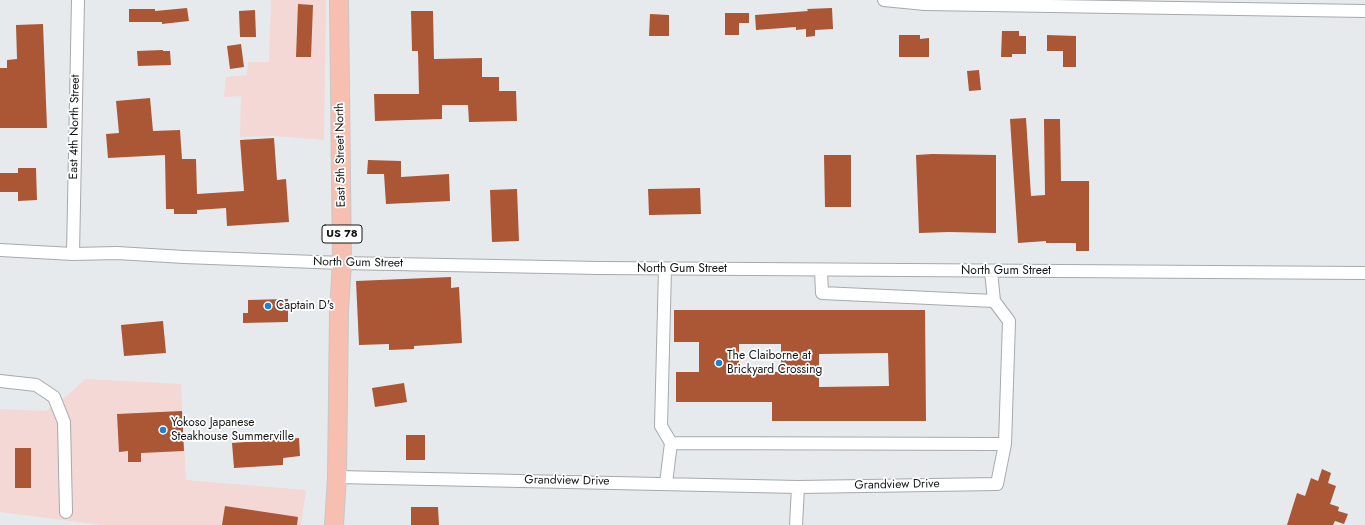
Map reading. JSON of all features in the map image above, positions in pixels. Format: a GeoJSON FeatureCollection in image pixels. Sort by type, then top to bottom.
{"type":"FeatureCollection","features":[{"type":"Feature","properties":{"kind":"main road","name":"East 5th Street North"},"geometry":{"type":"LineString","coordinates":[[334,525],[337,477],[339,311],[342,263],[339,0]]}},
{"type":"Feature","properties":{"kind":"street","name":"East 4th North Street"},"geometry":{"type":"LineString","coordinates":[[73,254],[78,0]]}},
{"type":"Feature","properties":{"kind":"street"},"geometry":{"type":"LineString","coordinates":[[884,0],[925,4],[1134,3],[1365,11]]}},
{"type":"Feature","properties":{"kind":"street","name":"North Gum Street"},"geometry":{"type":"LineString","coordinates":[[0,250],[73,254],[117,253],[342,263],[665,269],[1365,273]]}},
{"type":"Feature","properties":{"kind":"street"},"geometry":{"type":"LineString","coordinates":[[665,269],[661,426],[671,443],[666,483]]}},
{"type":"Feature","properties":{"kind":"street"},"geometry":{"type":"LineString","coordinates":[[821,270],[822,293],[994,301]]}},
{"type":"Feature","properties":{"kind":"street"},"geometry":{"type":"LineString","coordinates":[[671,443],[1005,444],[1009,321],[994,301],[991,271]]}},
{"type":"Feature","properties":{"kind":"street"},"geometry":{"type":"LineString","coordinates":[[0,381],[36,385],[54,397],[64,422],[66,512]]}},
{"type":"Feature","properties":{"kind":"street","name":"Grandview Drive"},"geometry":{"type":"LineString","coordinates":[[337,477],[798,487],[997,484],[1005,444]]}},
{"type":"Feature","properties":{"kind":"street"},"geometry":{"type":"LineString","coordinates":[[796,525],[798,487]]}},
{"type":"Feature","properties":{"kind":"shaded area"},"geometry":{"type":"Polygon","coordinates":[[[271,0],[326,0],[324,140],[274,136],[240,137],[241,96],[224,97],[226,77],[247,75],[248,62],[269,62],[271,0]]]}},
{"type":"Feature","properties":{"kind":"shaded area"},"geometry":{"type":"Polygon","coordinates":[[[85,379],[181,384],[186,480],[306,490],[301,525],[102,525],[0,512],[0,409],[46,411],[68,395],[85,379]]]}},
{"type":"Feature","properties":{"kind":"building"},"geometry":{"type":"Polygon","coordinates":[[[298,4],[313,5],[311,57],[296,57],[298,4]]]}},
{"type":"Feature","properties":{"kind":"building"},"geometry":{"type":"Polygon","coordinates":[[[187,8],[189,21],[162,24],[162,22],[129,22],[129,9],[155,9],[155,11],[187,8]]]}},
{"type":"Feature","properties":{"kind":"building"},"geometry":{"type":"Polygon","coordinates":[[[832,8],[833,29],[815,30],[815,36],[806,37],[806,29],[796,30],[796,27],[756,30],[755,15],[808,11],[807,9],[832,8]]]}},
{"type":"Feature","properties":{"kind":"building"},"geometry":{"type":"Polygon","coordinates":[[[255,10],[256,37],[240,37],[239,11],[255,10]]]}},
{"type":"Feature","properties":{"kind":"building"},"geometry":{"type":"Polygon","coordinates":[[[411,11],[433,11],[434,59],[482,58],[482,77],[499,77],[499,91],[516,91],[517,121],[469,122],[468,105],[442,105],[442,119],[375,121],[374,94],[419,94],[418,51],[412,51],[411,11]]]}},
{"type":"Feature","properties":{"kind":"building"},"geometry":{"type":"Polygon","coordinates":[[[725,13],[749,13],[749,23],[739,23],[739,35],[725,35],[725,13]]]}},
{"type":"Feature","properties":{"kind":"building"},"geometry":{"type":"Polygon","coordinates":[[[650,14],[669,15],[669,36],[649,36],[650,14]]]}},
{"type":"Feature","properties":{"kind":"building"},"geometry":{"type":"Polygon","coordinates":[[[43,24],[47,128],[0,128],[0,68],[7,68],[7,60],[17,59],[16,25],[43,24]]]}},
{"type":"Feature","properties":{"kind":"building"},"geometry":{"type":"Polygon","coordinates":[[[1002,31],[1019,31],[1019,36],[1026,36],[1026,54],[1012,54],[1012,57],[1001,57],[1002,31]]]}},
{"type":"Feature","properties":{"kind":"building"},"geometry":{"type":"Polygon","coordinates":[[[899,35],[920,35],[920,39],[929,38],[929,57],[899,57],[899,35]]]}},
{"type":"Feature","properties":{"kind":"building"},"geometry":{"type":"Polygon","coordinates":[[[1047,35],[1076,36],[1076,67],[1063,67],[1063,51],[1047,51],[1047,35]]]}},
{"type":"Feature","properties":{"kind":"building"},"geometry":{"type":"Polygon","coordinates":[[[241,44],[244,67],[230,69],[227,46],[241,44]]]}},
{"type":"Feature","properties":{"kind":"building"},"geometry":{"type":"Polygon","coordinates":[[[137,51],[170,51],[171,65],[138,66],[137,51]]]}},
{"type":"Feature","properties":{"kind":"building"},"geometry":{"type":"Polygon","coordinates":[[[979,70],[981,90],[969,91],[967,71],[979,70]]]}},
{"type":"Feature","properties":{"kind":"building"},"geometry":{"type":"Polygon","coordinates":[[[150,98],[153,131],[180,130],[182,159],[196,159],[197,194],[244,191],[240,140],[274,138],[277,180],[286,179],[289,222],[227,226],[226,208],[197,210],[197,214],[174,214],[174,209],[166,209],[165,155],[108,158],[106,134],[119,133],[116,101],[150,98]]]}},
{"type":"Feature","properties":{"kind":"building"},"geometry":{"type":"Polygon","coordinates":[[[1026,118],[1031,196],[1045,195],[1044,119],[1060,119],[1061,181],[1089,181],[1089,251],[1076,251],[1076,243],[1046,243],[1046,241],[1018,243],[1010,119],[1026,118]]]}},
{"type":"Feature","properties":{"kind":"building"},"geometry":{"type":"Polygon","coordinates":[[[824,155],[851,155],[851,207],[825,207],[824,155]]]}},
{"type":"Feature","properties":{"kind":"building"},"geometry":{"type":"Polygon","coordinates":[[[916,155],[996,155],[996,233],[919,233],[916,155]]]}},
{"type":"Feature","properties":{"kind":"building"},"geometry":{"type":"Polygon","coordinates":[[[368,160],[401,161],[401,177],[449,174],[450,201],[386,204],[384,174],[367,174],[368,160]]]}},
{"type":"Feature","properties":{"kind":"building"},"geometry":{"type":"Polygon","coordinates":[[[18,168],[36,168],[37,200],[18,201],[18,192],[0,192],[0,173],[18,173],[18,168]]]}},
{"type":"Feature","properties":{"kind":"building"},"geometry":{"type":"Polygon","coordinates":[[[700,188],[701,214],[649,215],[648,189],[700,188]]]}},
{"type":"Feature","properties":{"kind":"building"},"geometry":{"type":"Polygon","coordinates":[[[517,189],[519,241],[492,242],[490,190],[517,189]]]}},
{"type":"Feature","properties":{"kind":"building"},"geometry":{"type":"Polygon","coordinates":[[[451,277],[451,288],[459,287],[462,343],[414,346],[414,349],[389,350],[389,344],[359,345],[356,281],[451,277]]]}},
{"type":"Feature","properties":{"kind":"building","name":"Captain D's"},"geometry":{"type":"Polygon","coordinates":[[[288,299],[288,322],[243,323],[243,313],[248,313],[248,300],[288,299]]]}},
{"type":"Feature","properties":{"kind":"building","name":"The Claiborne at Brickyard Crossing"},"geometry":{"type":"Polygon","coordinates":[[[674,310],[925,310],[926,421],[772,421],[772,402],[676,402],[676,372],[699,372],[699,342],[674,342],[674,310]],[[739,344],[739,372],[781,372],[781,344],[739,344]],[[888,353],[819,354],[819,387],[889,386],[888,353]]]}},
{"type":"Feature","properties":{"kind":"building"},"geometry":{"type":"Polygon","coordinates":[[[163,321],[166,353],[124,356],[121,325],[163,321]]]}},
{"type":"Feature","properties":{"kind":"building"},"geometry":{"type":"Polygon","coordinates":[[[404,383],[407,402],[375,407],[372,388],[404,383]]]}},
{"type":"Feature","properties":{"kind":"building"},"geometry":{"type":"Polygon","coordinates":[[[182,411],[184,451],[141,453],[141,462],[128,462],[128,451],[119,452],[117,414],[182,411]]]}},
{"type":"Feature","properties":{"kind":"building"},"geometry":{"type":"Polygon","coordinates":[[[406,435],[425,435],[425,460],[406,460],[406,435]]]}},
{"type":"Feature","properties":{"kind":"building"},"geometry":{"type":"Polygon","coordinates":[[[299,438],[300,456],[283,458],[283,465],[234,468],[232,443],[299,438]]]}},
{"type":"Feature","properties":{"kind":"building"},"geometry":{"type":"Polygon","coordinates":[[[15,448],[31,448],[31,488],[15,488],[15,448]]]}},
{"type":"Feature","properties":{"kind":"building"},"geometry":{"type":"Polygon","coordinates":[[[1322,469],[1331,473],[1328,483],[1336,486],[1330,504],[1339,507],[1338,511],[1348,514],[1344,524],[1335,521],[1333,525],[1287,525],[1297,493],[1305,496],[1311,478],[1318,481],[1322,469]]]}},
{"type":"Feature","properties":{"kind":"building"},"geometry":{"type":"Polygon","coordinates":[[[225,506],[298,517],[297,525],[222,525],[225,506]]]}},
{"type":"Feature","properties":{"kind":"building"},"geometry":{"type":"Polygon","coordinates":[[[411,507],[438,507],[439,525],[411,525],[411,507]]]}},
{"type":"Feature","properties":{"kind":"place","name":"Captain D's"},"geometry":{"type":"Point","coordinates":[268,306]}},
{"type":"Feature","properties":{"kind":"place","name":"The Claiborne at Brickyard Crossing"},"geometry":{"type":"Point","coordinates":[719,363]}},
{"type":"Feature","properties":{"kind":"place","name":"Yokoso Japanese Steakhouse Summerville"},"geometry":{"type":"Point","coordinates":[163,430]}}]}
